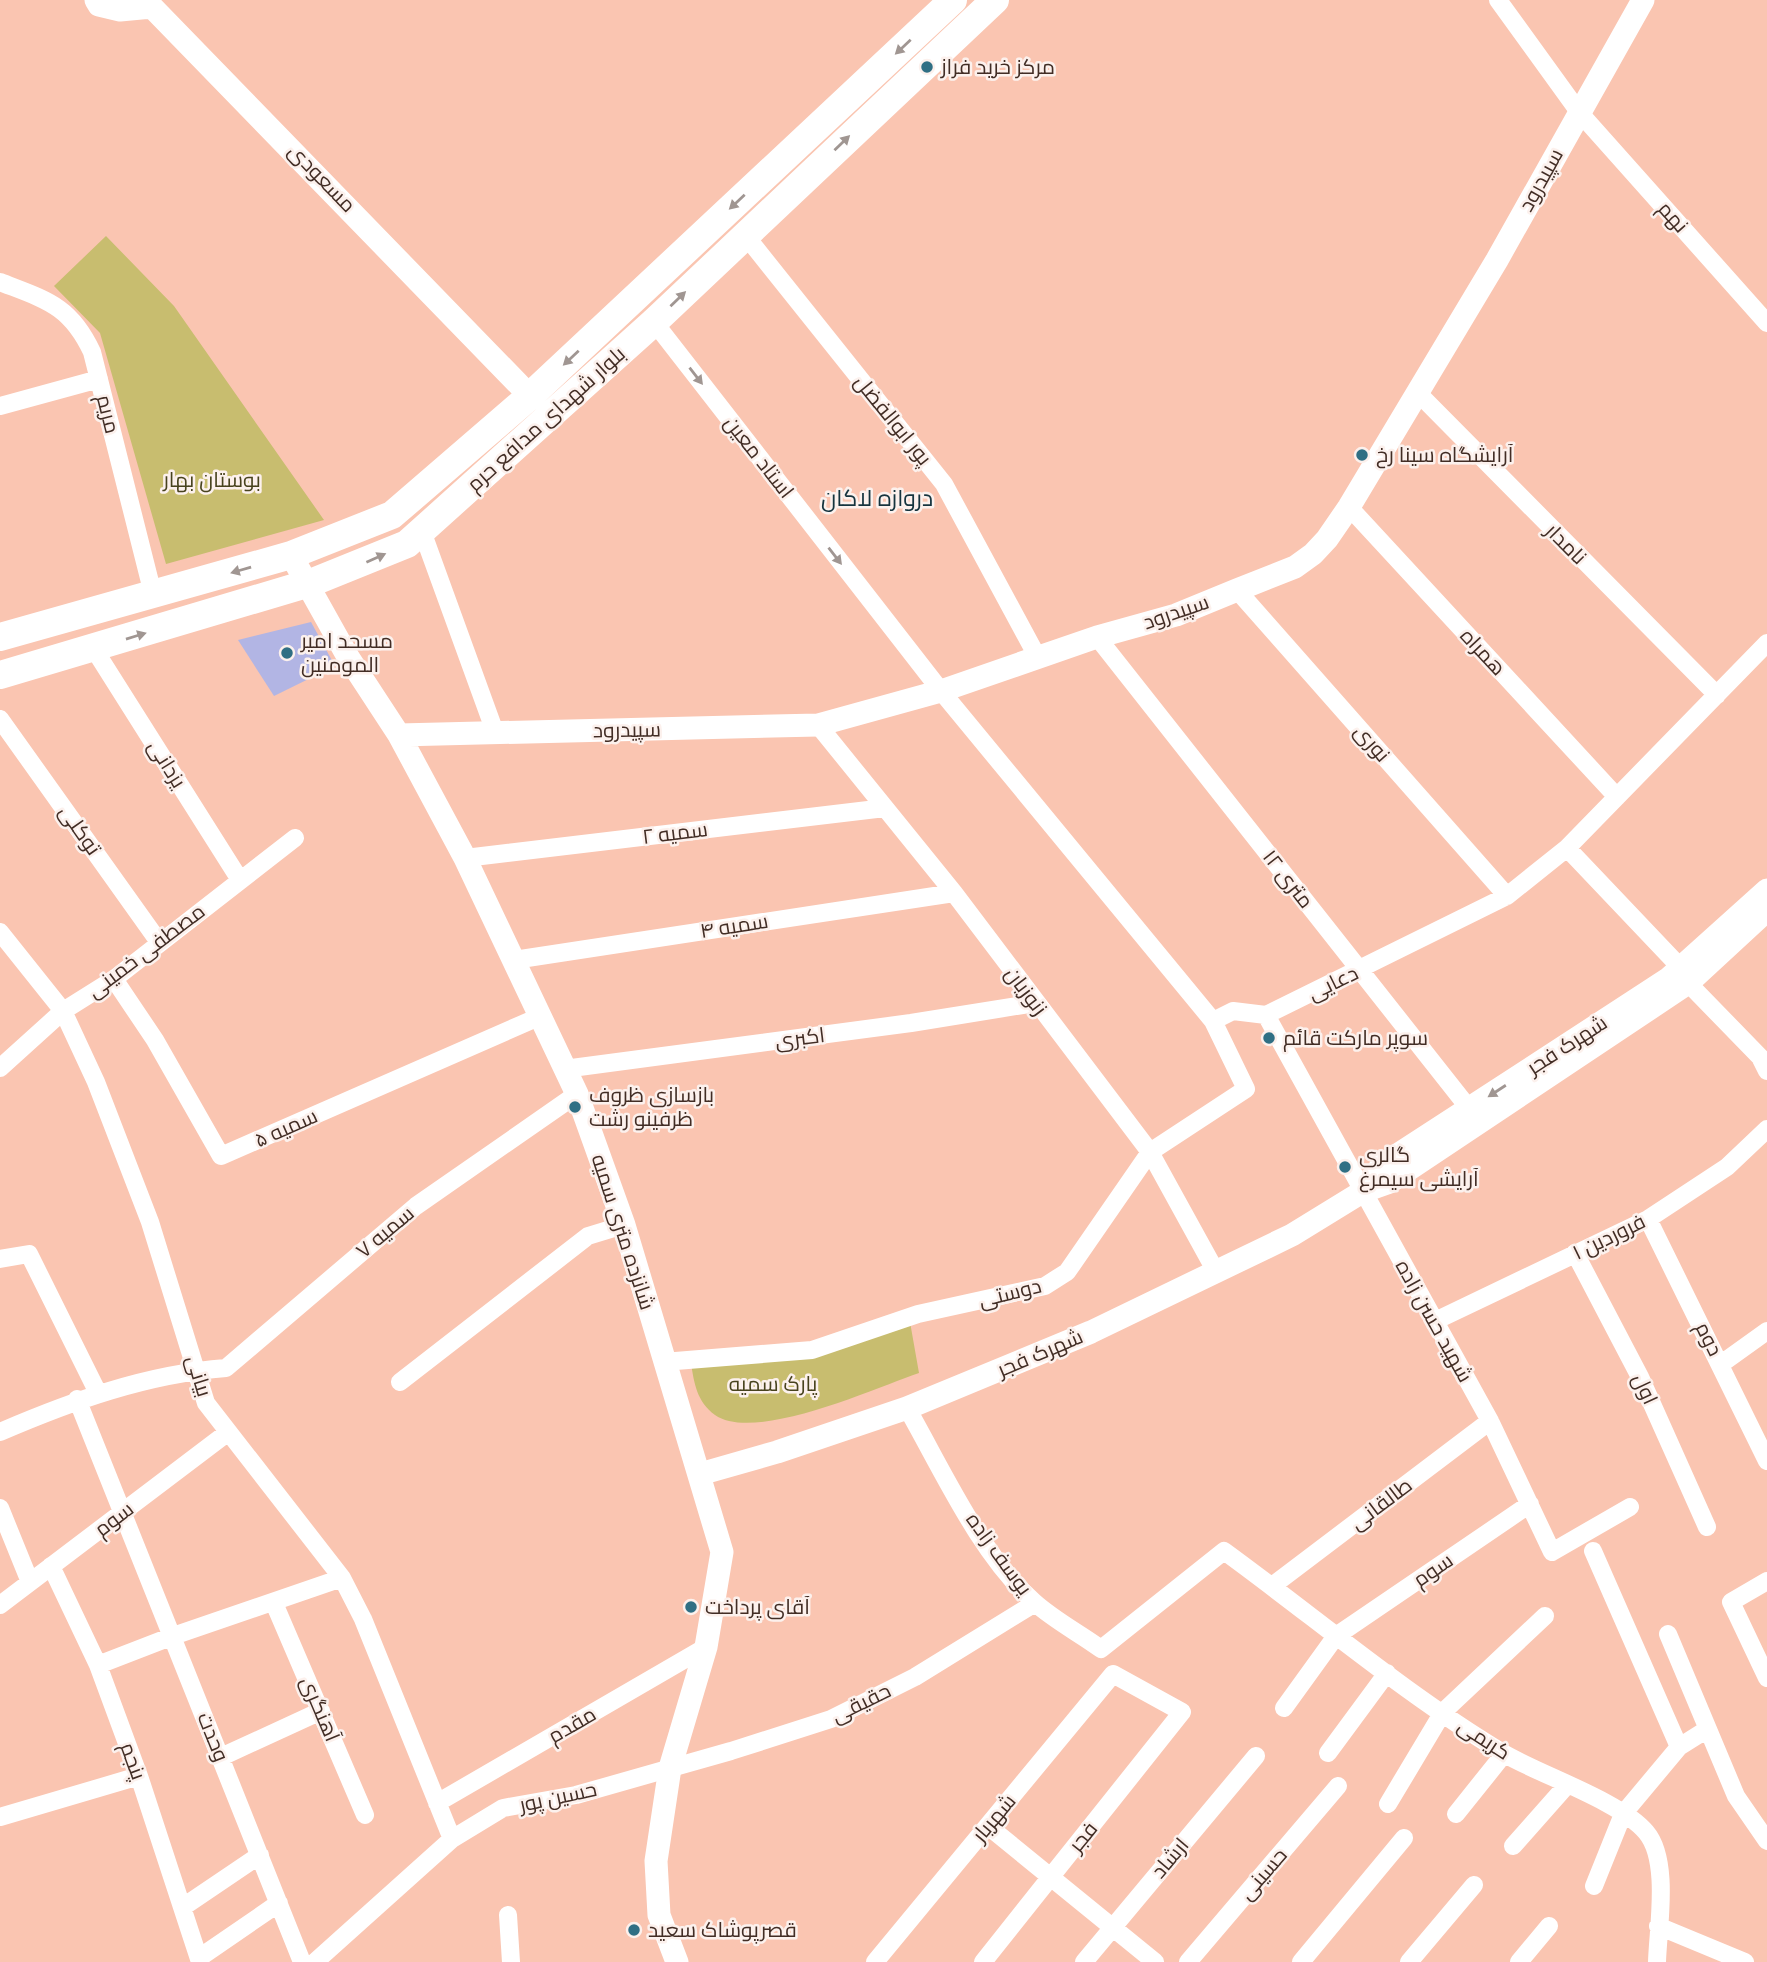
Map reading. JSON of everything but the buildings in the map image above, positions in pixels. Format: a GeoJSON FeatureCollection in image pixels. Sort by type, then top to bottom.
{"type":"FeatureCollection","features":[{"type":"Feature","properties":{"kind":"main road","name":"بلوار شهدای مدافع حرم"},"geometry":{"type":"LineString","coordinates":[[0,637],[291,555],[392,515],[530,396],[953,0]]}},
{"type":"Feature","properties":{"kind":"main road","name":"بلوار شهدای مدافع حرم"},"geometry":{"type":"LineString","coordinates":[[0,675],[94,649],[312,597],[331,576],[407,544],[654,322],[995,0]]}},
{"type":"Feature","properties":{"kind":"street","name":"مسعودی"},"geometry":{"type":"LineString","coordinates":[[96,0],[99,5],[120,10],[158,3],[530,396]]}},
{"type":"Feature","properties":{"kind":"street","name":"نهم"},"geometry":{"type":"LineString","coordinates":[[1498,0],[1579,112],[1767,323]]}},
{"type":"Feature","properties":{"kind":"street","name":"سپیدرود"},"geometry":{"type":"LineString","coordinates":[[399,736],[818,725],[941,691],[1097,637],[1176,615],[1295,567],[1327,539],[1349,507],[1497,260],[1643,0]]}},
{"type":"Feature","properties":{"kind":"street","name":"پور ابوالفضل"},"geometry":{"type":"LineString","coordinates":[[745,235],[944,484],[1038,657]]}},
{"type":"Feature","properties":{"kind":"street","name":"مریم"},"geometry":{"type":"LineString","coordinates":[[0,282],[50,301],[79,325],[92,352],[153,594]]}},
{"type":"Feature","properties":{"kind":"street","name":"استاد معین"},"geometry":{"type":"LineString","coordinates":[[654,322],[941,691]]}},
{"type":"Feature","properties":{"kind":"street"},"geometry":{"type":"LineString","coordinates":[[0,406],[99,379]]}},
{"type":"Feature","properties":{"kind":"street","name":"نامدار"},"geometry":{"type":"LineString","coordinates":[[1417,392],[1717,695]]}},
{"type":"Feature","properties":{"kind":"street","name":"همراه"},"geometry":{"type":"LineString","coordinates":[[1349,507],[1617,797]]}},
{"type":"Feature","properties":{"kind":"street"},"geometry":{"type":"LineString","coordinates":[[422,531],[495,732]]}},
{"type":"Feature","properties":{"kind":"street","name":"شانزده متری سمیه"},"geometry":{"type":"LineString","coordinates":[[291,555],[312,597],[399,736],[465,858],[577,1094],[624,1225],[722,1552],[706,1647],[670,1768],[656,1861],[659,1915],[677,1962]]}},
{"type":"Feature","properties":{"kind":"street","name":"نوری"},"geometry":{"type":"LineString","coordinates":[[1237,590],[1507,896]]}},
{"type":"Feature","properties":{"kind":"street","name":"۱۲ متری"},"geometry":{"type":"LineString","coordinates":[[1097,637],[1474,1115]]}},
{"type":"Feature","properties":{"kind":"street","name":"دعایی"},"geometry":{"type":"LineString","coordinates":[[1266,1015],[1507,896],[1567,848],[1767,643]]}},
{"type":"Feature","properties":{"kind":"street","name":"یزدانی"},"geometry":{"type":"LineString","coordinates":[[94,649],[240,880]]}},
{"type":"Feature","properties":{"kind":"street"},"geometry":{"type":"LineString","coordinates":[[941,691],[1213,1021],[1233,1011],[1266,1015]]}},
{"type":"Feature","properties":{"kind":"street","name":"توکلی"},"geometry":{"type":"LineString","coordinates":[[0,719],[159,942]]}},
{"type":"Feature","properties":{"kind":"street","name":"زنوزیان"},"geometry":{"type":"LineString","coordinates":[[818,725],[954,893],[1150,1152],[1215,1270]]}},
{"type":"Feature","properties":{"kind":"street","name":"سمیه ۲"},"geometry":{"type":"LineString","coordinates":[[465,858],[886,808]]}},
{"type":"Feature","properties":{"kind":"street","name":"مصطفی خمینی"},"geometry":{"type":"LineString","coordinates":[[0,1068],[63,1011],[114,979],[295,838]]}},
{"type":"Feature","properties":{"kind":"street"},"geometry":{"type":"LineString","coordinates":[[1567,848],[1760,1057],[1767,1071]]}},
{"type":"Feature","properties":{"kind":"street","name":"شهرک فجر"},"geometry":{"type":"LineString","coordinates":[[1684,976],[1767,890]]}},
{"type":"Feature","properties":{"kind":"street","name":"سمیه ۴"},"geometry":{"type":"LineString","coordinates":[[514,960],[954,893]]}},
{"type":"Feature","properties":{"kind":"street","name":"شهرک فجر"},"geometry":{"type":"LineString","coordinates":[[700,1474],[777,1452],[907,1408],[1091,1332],[1292,1235],[1362,1192],[1390,1182],[1474,1115],[1684,976],[1767,910]]}},
{"type":"Feature","properties":{"kind":"street","name":"بیانی"},"geometry":{"type":"LineString","coordinates":[[0,932],[63,1011],[96,1082],[150,1222],[206,1404],[342,1578],[363,1619],[452,1839]]}},
{"type":"Feature","properties":{"kind":"street","name":"سمیه ۵"},"geometry":{"type":"LineString","coordinates":[[114,979],[155,1040],[221,1156],[541,1016]]}},
{"type":"Feature","properties":{"kind":"street","name":"اکبری"},"geometry":{"type":"LineString","coordinates":[[564,1069],[911,1023],[1035,1003]]}},
{"type":"Feature","properties":{"kind":"street","name":"شهید حسن زاده"},"geometry":{"type":"LineString","coordinates":[[1266,1015],[1490,1421],[1552,1552],[1630,1507]]}},
{"type":"Feature","properties":{"kind":"street","name":"دوستی"},"geometry":{"type":"LineString","coordinates":[[663,1362],[812,1350],[918,1314],[1045,1286],[1067,1272],[1150,1152],[1246,1089],[1213,1021]]}},
{"type":"Feature","properties":{"kind":"street","name":"سمیه ۷"},"geometry":{"type":"LineString","coordinates":[[0,1432],[97,1393],[197,1370],[226,1368],[416,1206],[577,1094]]}},
{"type":"Feature","properties":{"kind":"street","name":"فروردین ۱"},"geometry":{"type":"LineString","coordinates":[[1436,1321],[1648,1219],[1727,1167],[1767,1129]]}},
{"type":"Feature","properties":{"kind":"street","name":"دوم"},"geometry":{"type":"LineString","coordinates":[[1648,1219],[1767,1461]]}},
{"type":"Feature","properties":{"kind":"street"},"geometry":{"type":"LineString","coordinates":[[400,1382],[588,1236],[624,1225]]}},
{"type":"Feature","properties":{"kind":"street","name":"اول"},"geometry":{"type":"LineString","coordinates":[[1575,1253],[1640,1377],[1707,1527]]}},
{"type":"Feature","properties":{"kind":"street"},"geometry":{"type":"LineString","coordinates":[[0,1259],[29,1254],[97,1393]]}},
{"type":"Feature","properties":{"kind":"street"},"geometry":{"type":"LineString","coordinates":[[1721,1364],[1767,1331]]}},
{"type":"Feature","properties":{"kind":"street","name":"وحدت"},"geometry":{"type":"LineString","coordinates":[[77,1399],[302,1962]]}},
{"type":"Feature","properties":{"kind":"street","name":"یوسف زاده"},"geometry":{"type":"LineString","coordinates":[[907,1408],[984,1541],[1012,1580],[1035,1603],[1101,1648],[1224,1550]]}},
{"type":"Feature","properties":{"kind":"street","name":"طالقانی"},"geometry":{"type":"LineString","coordinates":[[1272,1586],[1490,1421]]}},
{"type":"Feature","properties":{"kind":"street","name":"سوم"},"geometry":{"type":"LineString","coordinates":[[0,1605],[227,1433]]}},
{"type":"Feature","properties":{"kind":"street","name":"سوم"},"geometry":{"type":"LineString","coordinates":[[1284,1708],[1336,1636],[1530,1504]]}},
{"type":"Feature","properties":{"kind":"street"},"geometry":{"type":"LineString","coordinates":[[0,1508],[30,1582]]}},
{"type":"Feature","properties":{"kind":"street","name":"کریمی"},"geometry":{"type":"LineString","coordinates":[[1224,1550],[1336,1636],[1504,1754],[1623,1814],[1646,1832],[1656,1850],[1660,1869],[1657,1962]]}},
{"type":"Feature","properties":{"kind":"street"},"geometry":{"type":"LineString","coordinates":[[1593,1551],[1679,1747]]}},
{"type":"Feature","properties":{"kind":"street","name":"پنجم"},"geometry":{"type":"LineString","coordinates":[[51,1566],[98,1665],[139,1776],[200,1960]]}},
{"type":"Feature","properties":{"kind":"street"},"geometry":{"type":"LineString","coordinates":[[98,1665],[173,1636],[342,1578]]}},
{"type":"Feature","properties":{"kind":"street"},"geometry":{"type":"LineString","coordinates":[[1767,1581],[1731,1602],[1767,1678]]}},
{"type":"Feature","properties":{"kind":"street","name":"آهنگری"},"geometry":{"type":"LineString","coordinates":[[274,1603],[365,1815]]}},
{"type":"Feature","properties":{"kind":"street","name":"حقیقی"},"geometry":{"type":"LineString","coordinates":[[670,1768],[831,1719],[915,1677],[1035,1603]]}},
{"type":"Feature","properties":{"kind":"street"},"geometry":{"type":"LineString","coordinates":[[1388,1804],[1443,1712],[1545,1616]]}},
{"type":"Feature","properties":{"kind":"street"},"geometry":{"type":"LineString","coordinates":[[1668,1634],[1735,1796],[1767,1841]]}},
{"type":"Feature","properties":{"kind":"street","name":"مقدم"},"geometry":{"type":"LineString","coordinates":[[437,1803],[706,1647]]}},
{"type":"Feature","properties":{"kind":"street"},"geometry":{"type":"LineString","coordinates":[[1328,1753],[1387,1673]]}},
{"type":"Feature","properties":{"kind":"street","name":"فجر"},"geometry":{"type":"LineString","coordinates":[[983,1962],[1182,1712],[1113,1674]]}},
{"type":"Feature","properties":{"kind":"street","name":"شهریار"},"geometry":{"type":"LineString","coordinates":[[875,1962],[1113,1674]]}},
{"type":"Feature","properties":{"kind":"street"},"geometry":{"type":"LineString","coordinates":[[221,1756],[321,1711]]}},
{"type":"Feature","properties":{"kind":"street"},"geometry":{"type":"LineString","coordinates":[[1594,1886],[1623,1814],[1679,1747],[1706,1730]]}},
{"type":"Feature","properties":{"kind":"street"},"geometry":{"type":"LineString","coordinates":[[1456,1814],[1504,1754]]}},
{"type":"Feature","properties":{"kind":"street","name":"ارشاد"},"geometry":{"type":"LineString","coordinates":[[1084,1962],[1256,1756]]}},
{"type":"Feature","properties":{"kind":"street","name":"حسین پور"},"geometry":{"type":"LineString","coordinates":[[326,1958],[452,1839],[503,1808],[576,1795],[670,1768]]}},
{"type":"Feature","properties":{"kind":"street"},"geometry":{"type":"LineString","coordinates":[[0,1817],[139,1776]]}},
{"type":"Feature","properties":{"kind":"street"},"geometry":{"type":"LineString","coordinates":[[1513,1846],[1567,1785]]}},
{"type":"Feature","properties":{"kind":"street","name":"حسینی"},"geometry":{"type":"LineString","coordinates":[[1188,1962],[1338,1786]]}},
{"type":"Feature","properties":{"kind":"street"},"geometry":{"type":"LineString","coordinates":[[988,1826],[1154,1962]]}},
{"type":"Feature","properties":{"kind":"street"},"geometry":{"type":"LineString","coordinates":[[1301,1962],[1404,1838]]}},
{"type":"Feature","properties":{"kind":"street"},"geometry":{"type":"LineString","coordinates":[[183,1908],[260,1855]]}},
{"type":"Feature","properties":{"kind":"street"},"geometry":{"type":"LineString","coordinates":[[1409,1962],[1474,1885]]}},
{"type":"Feature","properties":{"kind":"street"},"geometry":{"type":"LineString","coordinates":[[200,1960],[279,1903]]}},
{"type":"Feature","properties":{"kind":"street"},"geometry":{"type":"LineString","coordinates":[[508,1915],[511,1962]]}},
{"type":"Feature","properties":{"kind":"street"},"geometry":{"type":"LineString","coordinates":[[1519,1962],[1549,1926]]}},
{"type":"Feature","properties":{"kind":"street"},"geometry":{"type":"LineString","coordinates":[[1658,1926],[1745,1962]]}},
{"type":"Feature","properties":{"kind":"green space","name":"بوستان بهار"},"geometry":{"type":"Polygon","coordinates":[[[106,236],[174,306],[324,520],[166,564],[100,333],[54,286],[106,236]]]}},
{"type":"Feature","properties":{"kind":"green space","name":"پارک سمیه"},"geometry":{"type":"Polygon","coordinates":[[[910,1322],[919,1373],[816,1410],[786,1418],[733,1422],[709,1410],[695,1385],[691,1363],[827,1341],[910,1322]]]}},
{"type":"Feature","properties":{"kind":"place","name":"مرکز خرید فراز"},"geometry":{"type":"Point","coordinates":[927,67]}},
{"type":"Feature","properties":{"kind":"place","name":"آرایشگاه سینا رخ"},"geometry":{"type":"Point","coordinates":[1362,455]}},
{"type":"Feature","properties":{"kind":"place","name":"مسحد امیر المومنین"},"geometry":{"type":"Point","coordinates":[287,653]}},
{"type":"Feature","properties":{"kind":"place","name":"سوپر مارکت قائم"},"geometry":{"type":"Point","coordinates":[1269,1038]}},
{"type":"Feature","properties":{"kind":"place","name":"بازسازی ظروف ظرفینو رشت"},"geometry":{"type":"Point","coordinates":[575,1107]}},
{"type":"Feature","properties":{"kind":"place","name":"گالری آرایشی سیمرغ"},"geometry":{"type":"Point","coordinates":[1345,1167]}},
{"type":"Feature","properties":{"kind":"place","name":"آقای پرداخت"},"geometry":{"type":"Point","coordinates":[691,1607]}},
{"type":"Feature","properties":{"kind":"place","name":"قصرپوشاک سعید"},"geometry":{"type":"Point","coordinates":[634,1930]}},
{"type":"Feature","properties":{"kind":"district","name":"دروازه لاکان"},"geometry":{"type":"Point","coordinates":[877,498]}}]}
